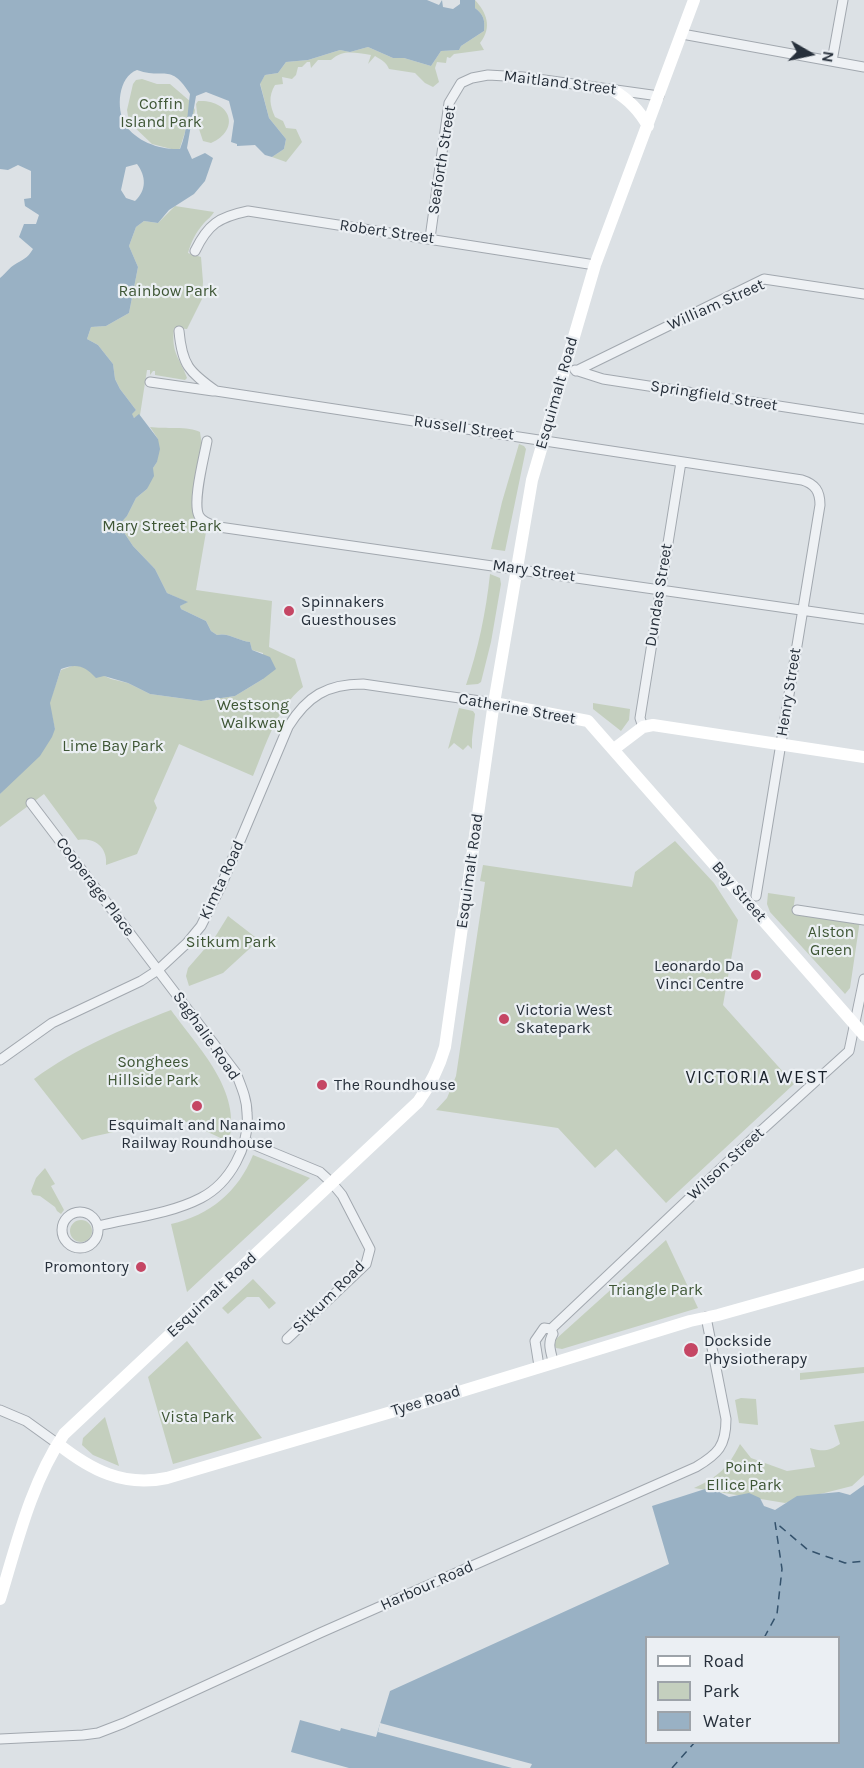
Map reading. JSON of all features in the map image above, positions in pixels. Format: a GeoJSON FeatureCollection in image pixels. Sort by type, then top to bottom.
{"type":"FeatureCollection","features":[{"type":"Feature","properties":{"kind":"main road","name":"Esquimalt Road"},"geometry":{"type":"LineString","coordinates":[[0,1599],[34,1491],[58,1444],[79,1418],[418,1101],[439,1067],[445,1047],[494,703],[532,480],[543,441],[570,369],[595,265],[694,0]]}},
{"type":"Feature","properties":{"kind":"main road"},"geometry":{"type":"LineString","coordinates":[[613,90],[626,98],[640,112],[648,126]]}},
{"type":"Feature","properties":{"kind":"main road","name":"Catherine Street"},"geometry":{"type":"LineString","coordinates":[[494,703],[588,721],[614,749]]}},
{"type":"Feature","properties":{"kind":"main road"},"geometry":{"type":"LineString","coordinates":[[614,749],[643,727],[663,725],[864,757]]}},
{"type":"Feature","properties":{"kind":"main road","name":"Bay Street"},"geometry":{"type":"LineString","coordinates":[[614,749],[860,1031]]}},
{"type":"Feature","properties":{"kind":"main road","name":"Tyee Road"},"geometry":{"type":"LineString","coordinates":[[58,1444],[97,1470],[122,1478],[156,1480],[449,1395],[553,1361],[864,1274]]}},
{"type":"Feature","properties":{"kind":"street"},"geometry":{"type":"LineString","coordinates":[[832,61],[843,0]]}},
{"type":"Feature","properties":{"kind":"street"},"geometry":{"type":"LineString","coordinates":[[682,34],[864,66]]}},
{"type":"Feature","properties":{"kind":"street","name":"Maitland Street"},"geometry":{"type":"LineString","coordinates":[[461,83],[488,75],[523,76],[659,96]]}},
{"type":"Feature","properties":{"kind":"street","name":"Seaforth Street"},"geometry":{"type":"LineString","coordinates":[[430,238],[449,103],[461,83]]}},
{"type":"Feature","properties":{"kind":"street","name":"Robert Street"},"geometry":{"type":"LineString","coordinates":[[195,251],[202,237],[222,218],[248,211],[595,265]]}},
{"type":"Feature","properties":{"kind":"street","name":"William Street"},"geometry":{"type":"LineString","coordinates":[[570,369],[764,279],[864,294]]}},
{"type":"Feature","properties":{"kind":"street","name":"Russell Street"},"geometry":{"type":"LineString","coordinates":[[179,331],[181,350],[187,365],[195,377],[216,391]]}},
{"type":"Feature","properties":{"kind":"street","name":"Springfield Street"},"geometry":{"type":"LineString","coordinates":[[570,369],[603,378],[864,419]]}},
{"type":"Feature","properties":{"kind":"street","name":"Russell Street"},"geometry":{"type":"LineString","coordinates":[[150,382],[515,435],[802,480],[810,483],[816,489]]}},
{"type":"Feature","properties":{"kind":"street","name":"Mary Street"},"geometry":{"type":"LineString","coordinates":[[207,441],[197,501],[198,515],[204,522],[219,527],[864,619]]}},
{"type":"Feature","properties":{"kind":"street","name":"Dundas Street"},"geometry":{"type":"LineString","coordinates":[[643,727],[640,717],[681,462]]}},
{"type":"Feature","properties":{"kind":"street","name":"Henry Street"},"geometry":{"type":"LineString","coordinates":[[756,896],[820,505],[820,496],[816,489]]}},
{"type":"Feature","properties":{"kind":"street","name":"Catherine Street"},"geometry":{"type":"LineString","coordinates":[[328,688],[345,684],[363,684],[494,703]]}},
{"type":"Feature","properties":{"kind":"street","name":"Kimta Road"},"geometry":{"type":"LineString","coordinates":[[0,1060],[52,1023],[141,981],[158,970],[187,943],[211,908],[288,727],[313,697],[328,688]]}},
{"type":"Feature","properties":{"kind":"street","name":"Cooperage Place"},"geometry":{"type":"LineString","coordinates":[[32,803],[158,970]]}},
{"type":"Feature","properties":{"kind":"street"},"geometry":{"type":"LineString","coordinates":[[797,910],[864,920]]}},
{"type":"Feature","properties":{"kind":"street","name":"Saghalie Road"},"geometry":{"type":"LineString","coordinates":[[98,1226],[184,1205],[203,1197],[232,1170],[245,1141],[248,1113],[236,1073],[158,970]]}},
{"type":"Feature","properties":{"kind":"street","name":"Wilson Street"},"geometry":{"type":"LineString","coordinates":[[539,1366],[536,1341],[544,1328],[551,1329],[745,1145],[849,1051],[860,1031],[864,979]]}},
{"type":"Feature","properties":{"kind":"street","name":"Sitkum Road"},"geometry":{"type":"LineString","coordinates":[[245,1141],[320,1172],[342,1195],[370,1249],[366,1264],[287,1339]]}},
{"type":"Feature","properties":{"kind":"street"},"geometry":{"type":"LineString","coordinates":[[79,1212],[91,1216],[98,1226],[96,1239],[87,1247],[74,1248],[62,1234],[62,1228],[68,1217],[79,1212]]}},
{"type":"Feature","properties":{"kind":"street","name":"Harbour Road"},"geometry":{"type":"LineString","coordinates":[[0,1739],[83,1735],[98,1733],[124,1723],[329,1629],[696,1467],[715,1456],[724,1435],[726,1419],[706,1317]]}},
{"type":"Feature","properties":{"kind":"street"},"geometry":{"type":"LineString","coordinates":[[551,1329],[552,1334],[549,1340],[553,1361]]}},
{"type":"Feature","properties":{"kind":"street","name":"Tyee Road"},"geometry":{"type":"LineString","coordinates":[[0,1410],[26,1421],[58,1444]]}},
{"type":"Feature","properties":{"kind":"green space"},"geometry":{"type":"Polygon","coordinates":[[[475,0],[487,20],[486,31],[480,43],[484,50],[454,54],[450,58],[447,57],[446,63],[437,62],[435,68],[439,82],[433,87],[415,73],[389,69],[375,56],[368,64],[371,55],[354,53],[340,54],[331,60],[318,60],[311,68],[310,62],[307,62],[302,67],[298,67],[292,79],[282,77],[283,84],[275,85],[271,93],[272,109],[275,117],[283,121],[286,128],[296,129],[302,142],[286,162],[272,157],[284,149],[286,139],[269,118],[260,83],[265,75],[278,73],[286,62],[308,60],[340,50],[350,52],[368,47],[393,58],[404,58],[431,66],[441,51],[459,50],[461,46],[484,31],[483,18],[475,8],[475,0]]]}},
{"type":"Feature","properties":{"kind":"green space","name":"Coffin Island Park"},"geometry":{"type":"Polygon","coordinates":[[[142,79],[157,84],[170,84],[191,102],[195,110],[194,116],[186,129],[179,151],[152,144],[129,122],[127,110],[133,84],[136,80],[142,79]]]}},
{"type":"Feature","properties":{"kind":"green space","name":"Coffin Island Park"},"geometry":{"type":"Polygon","coordinates":[[[198,101],[218,105],[228,116],[227,130],[211,143],[203,141],[199,129],[196,104],[198,101]]]}},
{"type":"Feature","properties":{"kind":"green space","name":"Rainbow Park"},"geometry":{"type":"Polygon","coordinates":[[[175,206],[214,212],[201,226],[188,253],[201,257],[202,299],[187,329],[174,328],[175,350],[187,378],[185,380],[155,375],[155,371],[150,375],[150,370],[147,370],[140,415],[134,418],[131,414],[136,410],[115,379],[113,364],[98,345],[87,339],[91,327],[106,326],[129,313],[138,267],[129,246],[136,227],[144,221],[158,223],[175,206]]]}},
{"type":"Feature","properties":{"kind":"green space"},"geometry":{"type":"Polygon","coordinates":[[[150,427],[183,428],[200,432],[202,446],[197,519],[206,532],[196,590],[272,601],[269,647],[295,659],[303,687],[279,717],[253,776],[179,744],[154,801],[157,808],[137,854],[106,865],[103,849],[90,840],[78,840],[44,794],[0,827],[0,794],[55,729],[49,703],[61,670],[75,665],[128,683],[150,694],[201,701],[235,696],[263,679],[263,653],[252,650],[250,642],[217,635],[211,631],[206,621],[181,609],[180,606],[187,602],[167,593],[155,569],[133,546],[119,525],[127,516],[136,498],[147,489],[157,462],[158,439],[150,427]]]}},
{"type":"Feature","properties":{"kind":"green space"},"geometry":{"type":"Polygon","coordinates":[[[519,444],[526,449],[505,551],[491,549],[502,502],[519,444]]]}},
{"type":"Feature","properties":{"kind":"green space"},"geometry":{"type":"Polygon","coordinates":[[[490,574],[500,578],[501,584],[491,642],[481,682],[466,685],[481,631],[490,574]]]}},
{"type":"Feature","properties":{"kind":"green space"},"geometry":{"type":"Polygon","coordinates":[[[593,703],[630,709],[629,720],[621,731],[593,709],[593,703]]]}},
{"type":"Feature","properties":{"kind":"green space"},"geometry":{"type":"Polygon","coordinates":[[[459,708],[473,711],[475,714],[472,749],[468,745],[463,750],[454,743],[448,749],[459,708]]]}},
{"type":"Feature","properties":{"kind":"green space"},"geometry":{"type":"Polygon","coordinates":[[[675,841],[714,883],[738,920],[723,1005],[794,1084],[666,1203],[616,1149],[595,1168],[558,1128],[436,1110],[447,1098],[456,1076],[485,882],[480,881],[483,865],[632,887],[635,872],[675,841]]]}},
{"type":"Feature","properties":{"kind":"green space","name":"Alston Green"},"geometry":{"type":"Polygon","coordinates":[[[768,893],[795,897],[793,911],[860,920],[850,988],[845,994],[770,912],[767,904],[768,893]]]}},
{"type":"Feature","properties":{"kind":"green space","name":"Sitkum Park"},"geometry":{"type":"Polygon","coordinates":[[[228,916],[259,940],[223,973],[189,986],[186,976],[188,968],[215,937],[228,916]]]}},
{"type":"Feature","properties":{"kind":"green space","name":"Songhees Hillside Park"},"geometry":{"type":"Polygon","coordinates":[[[171,1010],[205,1055],[224,1088],[231,1123],[229,1142],[178,1118],[82,1140],[34,1079],[83,1049],[171,1010]]]}},
{"type":"Feature","properties":{"kind":"green space"},"geometry":{"type":"Polygon","coordinates":[[[253,1155],[310,1178],[187,1292],[171,1224],[198,1215],[221,1200],[239,1180],[253,1155]]]}},
{"type":"Feature","properties":{"kind":"green space"},"geometry":{"type":"Polygon","coordinates":[[[45,1168],[55,1184],[51,1186],[64,1210],[61,1214],[40,1196],[33,1195],[31,1191],[36,1178],[45,1168]]]}},
{"type":"Feature","properties":{"kind":"green space"},"geometry":{"type":"Polygon","coordinates":[[[81,1220],[89,1223],[92,1231],[89,1239],[81,1242],[73,1239],[70,1231],[73,1223],[81,1220]]]}},
{"type":"Feature","properties":{"kind":"green space","name":"Triangle Park"},"geometry":{"type":"Polygon","coordinates":[[[666,1240],[698,1308],[562,1349],[556,1348],[554,1344],[556,1339],[666,1240]]]}},
{"type":"Feature","properties":{"kind":"green space"},"geometry":{"type":"Polygon","coordinates":[[[253,1279],[276,1303],[269,1309],[259,1297],[247,1297],[228,1314],[222,1308],[253,1279]]]}},
{"type":"Feature","properties":{"kind":"green space","name":"Vista Park"},"geometry":{"type":"Polygon","coordinates":[[[187,1341],[262,1438],[173,1464],[148,1377],[187,1341]]]}},
{"type":"Feature","properties":{"kind":"green space"},"geometry":{"type":"Polygon","coordinates":[[[864,1367],[864,1373],[800,1380],[800,1373],[864,1367]]]}},
{"type":"Feature","properties":{"kind":"green space"},"geometry":{"type":"Polygon","coordinates":[[[756,1399],[758,1425],[739,1423],[735,1400],[756,1399]]]}},
{"type":"Feature","properties":{"kind":"green space"},"geometry":{"type":"Polygon","coordinates":[[[105,1417],[119,1466],[93,1455],[82,1445],[83,1438],[105,1417]]]}},
{"type":"Feature","properties":{"kind":"green space","name":"Point Ellice Park"},"geometry":{"type":"Polygon","coordinates":[[[864,1421],[864,1475],[852,1486],[785,1503],[694,1488],[722,1471],[740,1444],[751,1458],[787,1471],[815,1467],[810,1448],[826,1450],[840,1444],[834,1425],[864,1421]]]}},
{"type":"Feature","properties":{"kind":"water"},"geometry":{"type":"Polygon","coordinates":[[[0,0],[427,0],[439,5],[442,0],[443,7],[453,9],[460,4],[460,0],[475,0],[475,8],[483,18],[484,31],[461,46],[459,50],[441,51],[431,66],[404,58],[393,58],[368,47],[350,52],[340,50],[308,60],[286,62],[278,73],[265,75],[260,84],[269,118],[286,139],[284,149],[272,157],[265,155],[255,145],[237,146],[231,142],[234,121],[229,101],[206,92],[196,96],[187,148],[192,159],[205,153],[213,158],[205,181],[194,194],[169,210],[158,223],[144,221],[136,227],[129,246],[138,267],[129,313],[106,326],[91,327],[87,339],[98,345],[113,364],[115,379],[120,389],[136,410],[132,414],[134,418],[139,414],[158,439],[160,449],[153,468],[154,476],[147,489],[136,498],[127,516],[119,525],[133,546],[155,569],[167,593],[188,602],[180,606],[181,609],[206,621],[211,631],[217,635],[250,642],[252,650],[270,657],[276,669],[235,696],[201,701],[150,694],[128,683],[104,676],[96,678],[80,667],[72,666],[61,669],[50,703],[55,729],[52,737],[40,756],[0,794],[0,278],[12,266],[27,257],[33,249],[19,237],[24,224],[36,224],[39,215],[25,206],[24,199],[31,198],[31,171],[18,165],[8,170],[0,169],[0,0]],[[137,70],[126,79],[120,94],[120,110],[125,124],[136,136],[150,144],[180,149],[186,128],[190,94],[172,75],[137,70]],[[137,164],[126,167],[121,190],[126,198],[135,201],[142,192],[144,183],[137,164]]]}},
{"type":"Feature","properties":{"kind":"water"},"geometry":{"type":"Polygon","coordinates":[[[864,1485],[864,1768],[349,1768],[291,1752],[300,1720],[340,1731],[341,1728],[376,1737],[390,1691],[669,1564],[652,1506],[705,1489],[717,1491],[729,1497],[749,1493],[760,1498],[764,1506],[775,1510],[797,1496],[839,1492],[850,1495],[864,1485]]]}},
{"type":"Feature","properties":{"kind":"pier"},"geometry":{"type":"Polygon","coordinates":[[[380,1723],[532,1764],[530,1768],[512,1768],[378,1732],[380,1723]]]}},
{"type":"Feature","properties":{"kind":"ferry route"},"geometry":{"type":"LineString","coordinates":[[765,1636],[777,1614],[782,1569],[775,1522],[808,1550],[845,1563],[864,1561]]}},
{"type":"Feature","properties":{"kind":"ferry route"},"geometry":{"type":"LineString","coordinates":[[672,1768],[693,1744]]}},
{"type":"Feature","properties":{"kind":"place","name":"Spinnakers Guesthouses"},"geometry":{"type":"Point","coordinates":[289,611]}},
{"type":"Feature","properties":{"kind":"place","name":"Leonardo Da Vinci Centre"},"geometry":{"type":"Point","coordinates":[756,975]}},
{"type":"Feature","properties":{"kind":"place","name":"Victoria West Skatepark"},"geometry":{"type":"Point","coordinates":[504,1019]}},
{"type":"Feature","properties":{"kind":"place","name":"The Roundhouse"},"geometry":{"type":"Point","coordinates":[322,1085]}},
{"type":"Feature","properties":{"kind":"place","name":"Esquimalt and Nanaimo Railway Roundhouse"},"geometry":{"type":"Point","coordinates":[197,1106]}},
{"type":"Feature","properties":{"kind":"place","name":"Promontory"},"geometry":{"type":"Point","coordinates":[141,1267]}},
{"type":"Feature","properties":{"kind":"place","name":"Dockside Physiotherapy"},"geometry":{"type":"Point","coordinates":[691,1350]}},
{"type":"Feature","properties":{"kind":"district","name":"VICTORIA WEST"},"geometry":{"type":"Point","coordinates":[757,1078]}},
{"type":"Feature","properties":{"kind":"park label","name":"Mary Street Park"},"geometry":{"type":"Point","coordinates":[162,526]}},
{"type":"Feature","properties":{"kind":"park label","name":"Westsong Walkway"},"geometry":{"type":"Point","coordinates":[253,714]}},
{"type":"Feature","properties":{"kind":"park label","name":"Lime Bay Park"},"geometry":{"type":"Point","coordinates":[113,746]}}]}
